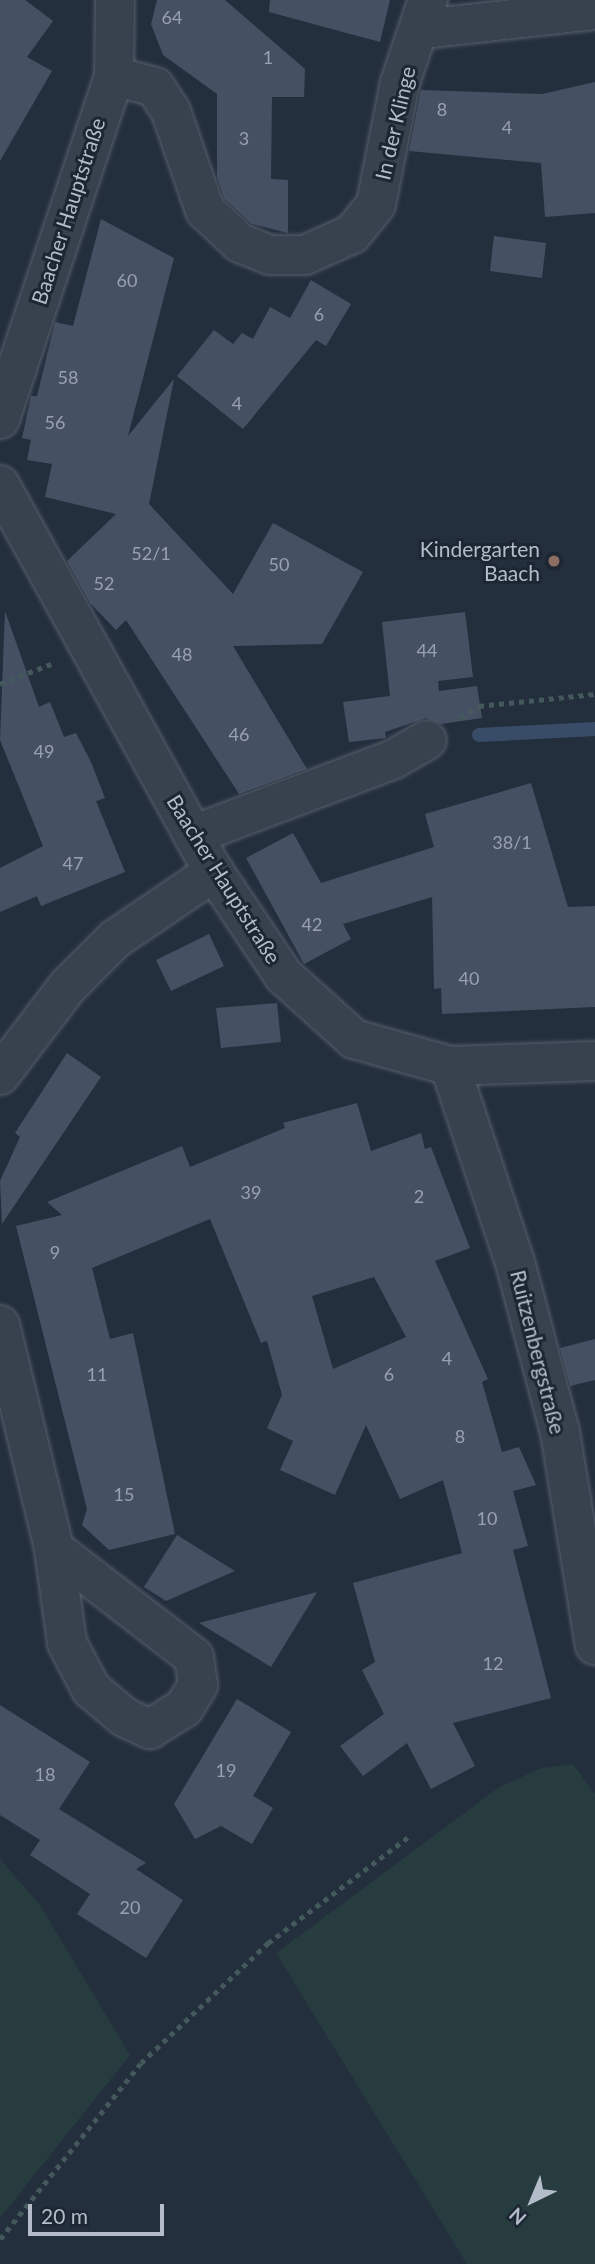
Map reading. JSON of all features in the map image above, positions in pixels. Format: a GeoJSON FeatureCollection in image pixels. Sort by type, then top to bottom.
{"type":"FeatureCollection","features":[{"type":"Feature","properties":{"kind":"street","name":"Baacher Hauptstraße"},"geometry":{"type":"LineString","coordinates":[[0,419],[114,76],[115,0]]}},
{"type":"Feature","properties":{"kind":"street"},"geometry":{"type":"LineString","coordinates":[[426,14],[595,10]]}},
{"type":"Feature","properties":{"kind":"street","name":"In der Klinge"},"geometry":{"type":"LineString","coordinates":[[114,76],[155,87],[172,112],[205,209],[240,243],[270,255],[305,255],[352,234],[376,204],[400,83],[426,14]]}},
{"type":"Feature","properties":{"kind":"street","name":"Baacher Hauptstraße"},"geometry":{"type":"LineString","coordinates":[[0,485],[10,529],[93,647],[214,872],[284,976],[354,1039],[450,1066],[595,1061]]}},
{"type":"Feature","properties":{"kind":"street"},"geometry":{"type":"LineString","coordinates":[[193,835],[380,765],[427,740]]}},
{"type":"Feature","properties":{"kind":"street"},"geometry":{"type":"LineString","coordinates":[[0,1075],[68,986],[115,939],[214,872]]}},
{"type":"Feature","properties":{"kind":"street","name":"Ruitzenbergstraße"},"geometry":{"type":"LineString","coordinates":[[450,1066],[515,1262],[559,1433],[595,1645]]}},
{"type":"Feature","properties":{"kind":"street"},"geometry":{"type":"LineString","coordinates":[[0,1325],[54,1549],[67,1643],[91,1689],[150,1729],[184,1708],[198,1685],[194,1657],[54,1549]]}},
{"type":"Feature","properties":{"kind":"path"},"geometry":{"type":"LineString","coordinates":[[0,684],[93,647]]}},
{"type":"Feature","properties":{"kind":"path"},"geometry":{"type":"LineString","coordinates":[[427,740],[479,706],[595,694]]}},
{"type":"Feature","properties":{"kind":"path"},"geometry":{"type":"LineString","coordinates":[[0,2239],[141,2063],[268,1943],[411,1835]]}},
{"type":"Feature","properties":{"kind":"green space"},"geometry":{"type":"Polygon","coordinates":[[[573,1764],[595,1794],[595,2264],[467,2264],[276,1953],[501,1786],[542,1768],[573,1764]]]}},
{"type":"Feature","properties":{"kind":"green space"},"geometry":{"type":"Polygon","coordinates":[[[0,1859],[40,1905],[130,2055],[0,2218],[0,1859]]]}},
{"type":"Feature","properties":{"kind":"building"},"geometry":{"type":"Polygon","coordinates":[[[0,0],[25,0],[53,21],[27,57],[52,71],[0,161],[0,0]]]}},
{"type":"Feature","properties":{"kind":"building"},"geometry":{"type":"Polygon","coordinates":[[[157,0],[225,0],[305,69],[304,97],[272,97],[271,179],[288,180],[288,233],[252,224],[224,198],[217,177],[217,94],[163,55],[151,24],[157,0]]]}},
{"type":"Feature","properties":{"kind":"building"},"geometry":{"type":"Polygon","coordinates":[[[270,0],[390,0],[380,42],[269,12],[270,0]]]}},
{"type":"Feature","properties":{"kind":"building"},"geometry":{"type":"Polygon","coordinates":[[[595,82],[595,213],[545,217],[541,163],[409,151],[421,90],[542,94],[595,82]]]}},
{"type":"Feature","properties":{"kind":"building"},"geometry":{"type":"Polygon","coordinates":[[[101,219],[174,258],[128,436],[174,379],[149,504],[233,594],[273,523],[363,572],[322,644],[233,646],[307,769],[239,794],[126,620],[116,630],[90,603],[67,561],[116,514],[45,497],[52,464],[27,460],[31,440],[22,438],[31,396],[37,396],[55,322],[73,326],[101,219]]]}},
{"type":"Feature","properties":{"kind":"building"},"geometry":{"type":"Polygon","coordinates":[[[494,236],[546,243],[542,278],[490,271],[494,236]]]}},
{"type":"Feature","properties":{"kind":"building"},"geometry":{"type":"Polygon","coordinates":[[[311,280],[351,304],[326,346],[316,340],[243,429],[177,376],[214,330],[233,344],[242,333],[253,339],[270,307],[290,318],[311,280]]]}},
{"type":"Feature","properties":{"kind":"building"},"geometry":{"type":"Polygon","coordinates":[[[5,611],[39,707],[50,702],[64,737],[76,733],[91,762],[105,798],[96,801],[125,872],[41,906],[37,896],[0,912],[0,868],[43,846],[0,740],[5,611]]]}},
{"type":"Feature","properties":{"kind":"building"},"geometry":{"type":"Polygon","coordinates":[[[465,612],[473,677],[438,681],[439,691],[477,686],[482,718],[441,724],[426,718],[385,732],[386,738],[349,742],[343,702],[390,696],[382,622],[465,612]]]}},
{"type":"Feature","properties":{"kind":"building"},"geometry":{"type":"Polygon","coordinates":[[[531,783],[568,907],[595,906],[595,1007],[442,1014],[441,988],[434,989],[432,897],[343,924],[351,939],[304,964],[246,858],[293,833],[321,883],[434,847],[425,814],[531,783]]]}},
{"type":"Feature","properties":{"kind":"building"},"geometry":{"type":"Polygon","coordinates":[[[209,934],[224,966],[171,991],[156,960],[209,934]]]}},
{"type":"Feature","properties":{"kind":"building"},"geometry":{"type":"Polygon","coordinates":[[[277,1003],[281,1042],[221,1048],[216,1008],[277,1003]]]}},
{"type":"Feature","properties":{"kind":"building"},"geometry":{"type":"Polygon","coordinates":[[[67,1053],[101,1077],[2,1224],[0,1181],[20,1137],[15,1133],[67,1053]]]}},
{"type":"Feature","properties":{"kind":"building"},"geometry":{"type":"Polygon","coordinates":[[[357,1103],[371,1151],[421,1133],[425,1149],[431,1147],[470,1248],[435,1261],[488,1379],[482,1382],[502,1452],[519,1447],[536,1485],[513,1491],[528,1546],[513,1550],[551,1698],[453,1723],[475,1766],[431,1789],[407,1743],[363,1776],[340,1746],[384,1714],[362,1670],[375,1662],[353,1583],[462,1553],[443,1480],[400,1499],[366,1425],[335,1495],[280,1470],[293,1441],[267,1428],[282,1395],[267,1341],[261,1343],[210,1219],[92,1268],[110,1339],[133,1333],[175,1534],[109,1550],[82,1525],[87,1509],[16,1226],[62,1215],[47,1202],[182,1146],[190,1167],[285,1128],[283,1123],[357,1103]],[[374,1277],[312,1296],[333,1369],[406,1337],[374,1277]]]}},
{"type":"Feature","properties":{"kind":"building"},"geometry":{"type":"Polygon","coordinates":[[[595,1339],[595,1380],[570,1386],[560,1348],[595,1339]]]}},
{"type":"Feature","properties":{"kind":"building"},"geometry":{"type":"Polygon","coordinates":[[[177,1535],[235,1571],[166,1601],[144,1587],[177,1535]]]}},
{"type":"Feature","properties":{"kind":"building"},"geometry":{"type":"Polygon","coordinates":[[[317,1592],[271,1667],[199,1623],[317,1592]]]}},
{"type":"Feature","properties":{"kind":"building"},"geometry":{"type":"Polygon","coordinates":[[[237,1699],[291,1732],[253,1796],[273,1808],[252,1844],[221,1826],[195,1839],[174,1804],[237,1699]]]}},
{"type":"Feature","properties":{"kind":"building"},"geometry":{"type":"Polygon","coordinates":[[[0,1705],[90,1762],[59,1809],[146,1863],[136,1869],[183,1900],[146,1958],[77,1914],[90,1894],[30,1855],[40,1840],[0,1815],[0,1705]]]}},
{"type":"Feature","properties":{"kind":"waterway"},"geometry":{"type":"LineString","coordinates":[[479,735],[595,729]]}},
{"type":"Feature","properties":{"kind":"place","name":"Kindergarten Baach"},"geometry":{"type":"Point","coordinates":[554,561]}}]}
